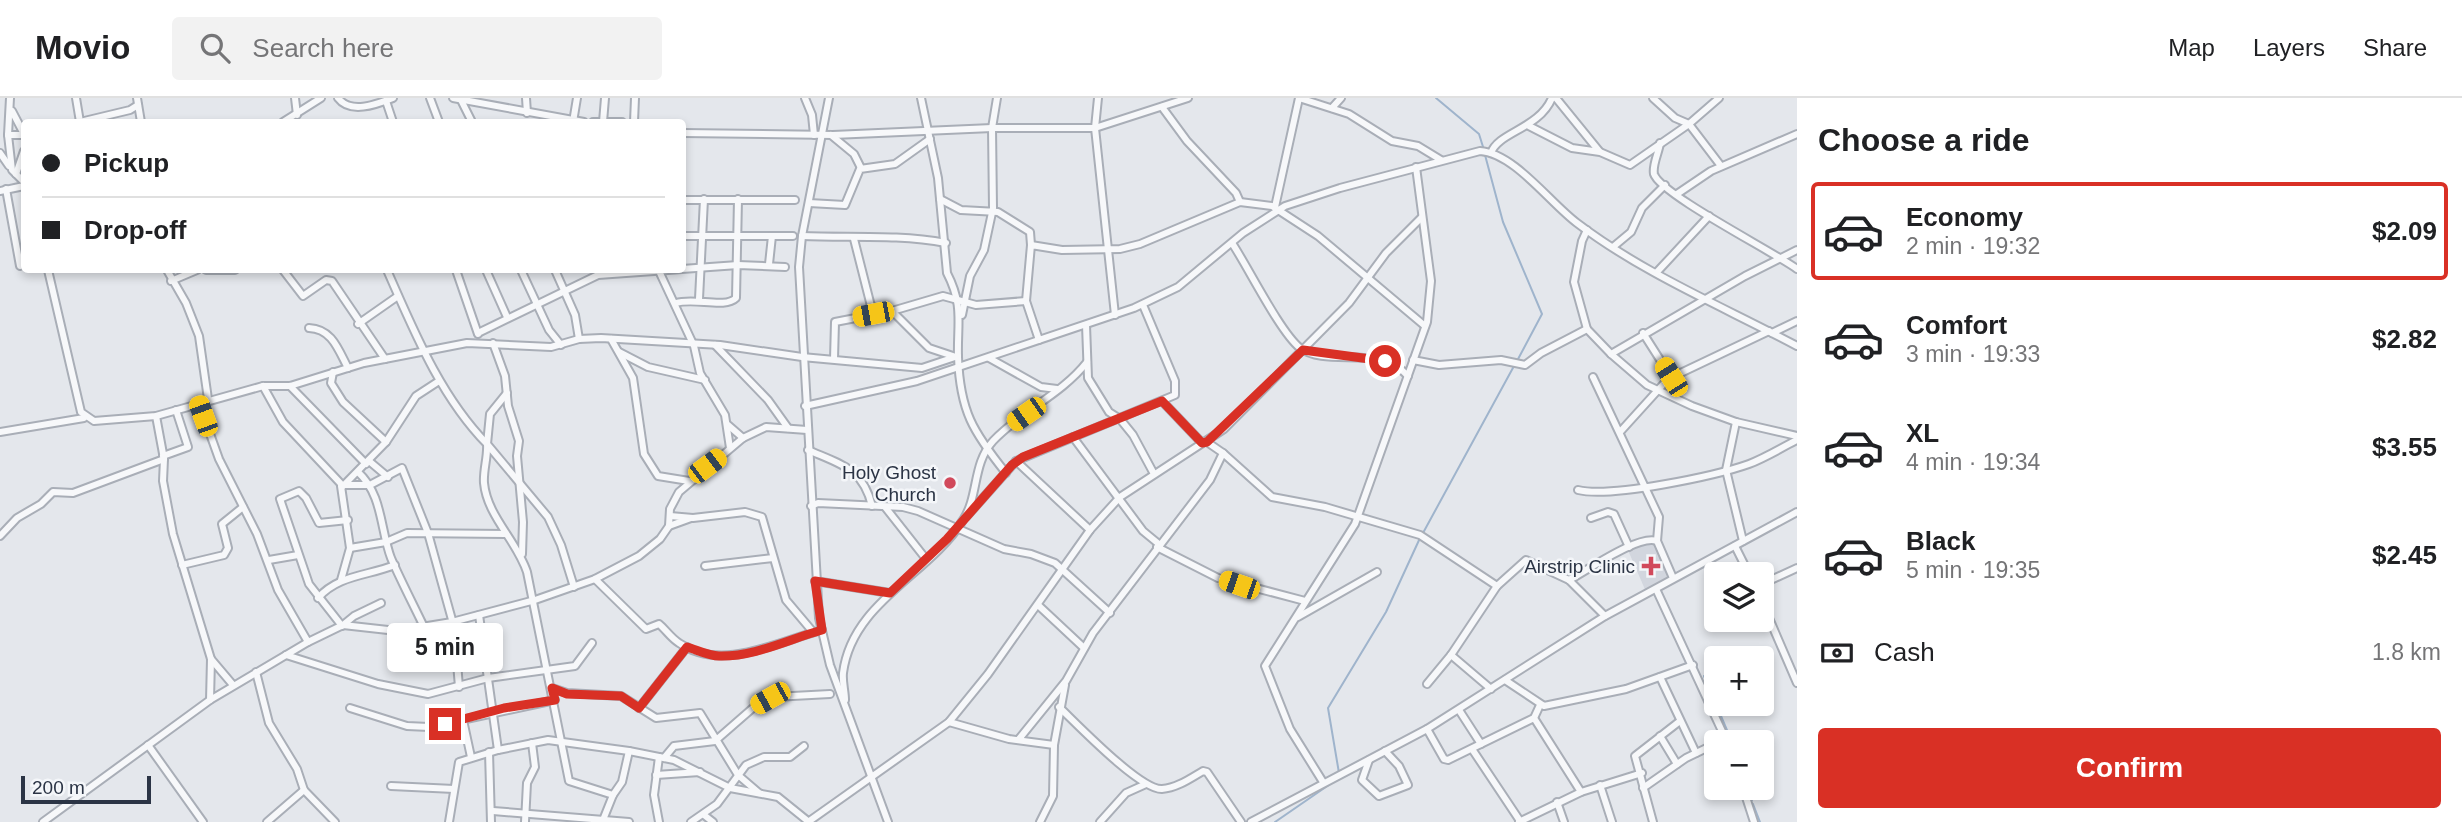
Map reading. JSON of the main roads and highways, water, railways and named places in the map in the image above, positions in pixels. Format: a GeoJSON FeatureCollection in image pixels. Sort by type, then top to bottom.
{"type":"FeatureCollection","features":[{"type":"Feature","properties":{"kind":"waterway"},"geometry":{"type":"LineString","coordinates":[[1436,98],[1479,134],[1484,150]]}},
{"type":"Feature","properties":{"kind":"waterway"},"geometry":{"type":"LineString","coordinates":[[1485,155],[1503,222],[1542,314],[1517,361]]}},
{"type":"Feature","properties":{"kind":"waterway"},"geometry":{"type":"LineString","coordinates":[[1423,533],[1514,366]]}},
{"type":"Feature","properties":{"kind":"waterway"},"geometry":{"type":"LineString","coordinates":[[1339,773],[1328,708],[1386,612],[1420,538]]}},
{"type":"Feature","properties":{"kind":"waterway"},"geometry":{"type":"LineString","coordinates":[[1721,716],[1727,730]]}},
{"type":"Feature","properties":{"kind":"waterway"},"geometry":{"type":"LineString","coordinates":[[1275,822],[1336,780]]}},
{"type":"Feature","properties":{"kind":"waterway"},"geometry":{"type":"LineString","coordinates":[[1753,804],[1760,822]]}},
{"type":"Feature","properties":{"kind":"place","name":"Holy Ghost Church"},"geometry":{"type":"Point","coordinates":[950,483]}},
{"type":"Feature","properties":{"kind":"place","name":"Airstrip Clinic"},"geometry":{"type":"Point","coordinates":[1651,566]}}]}
